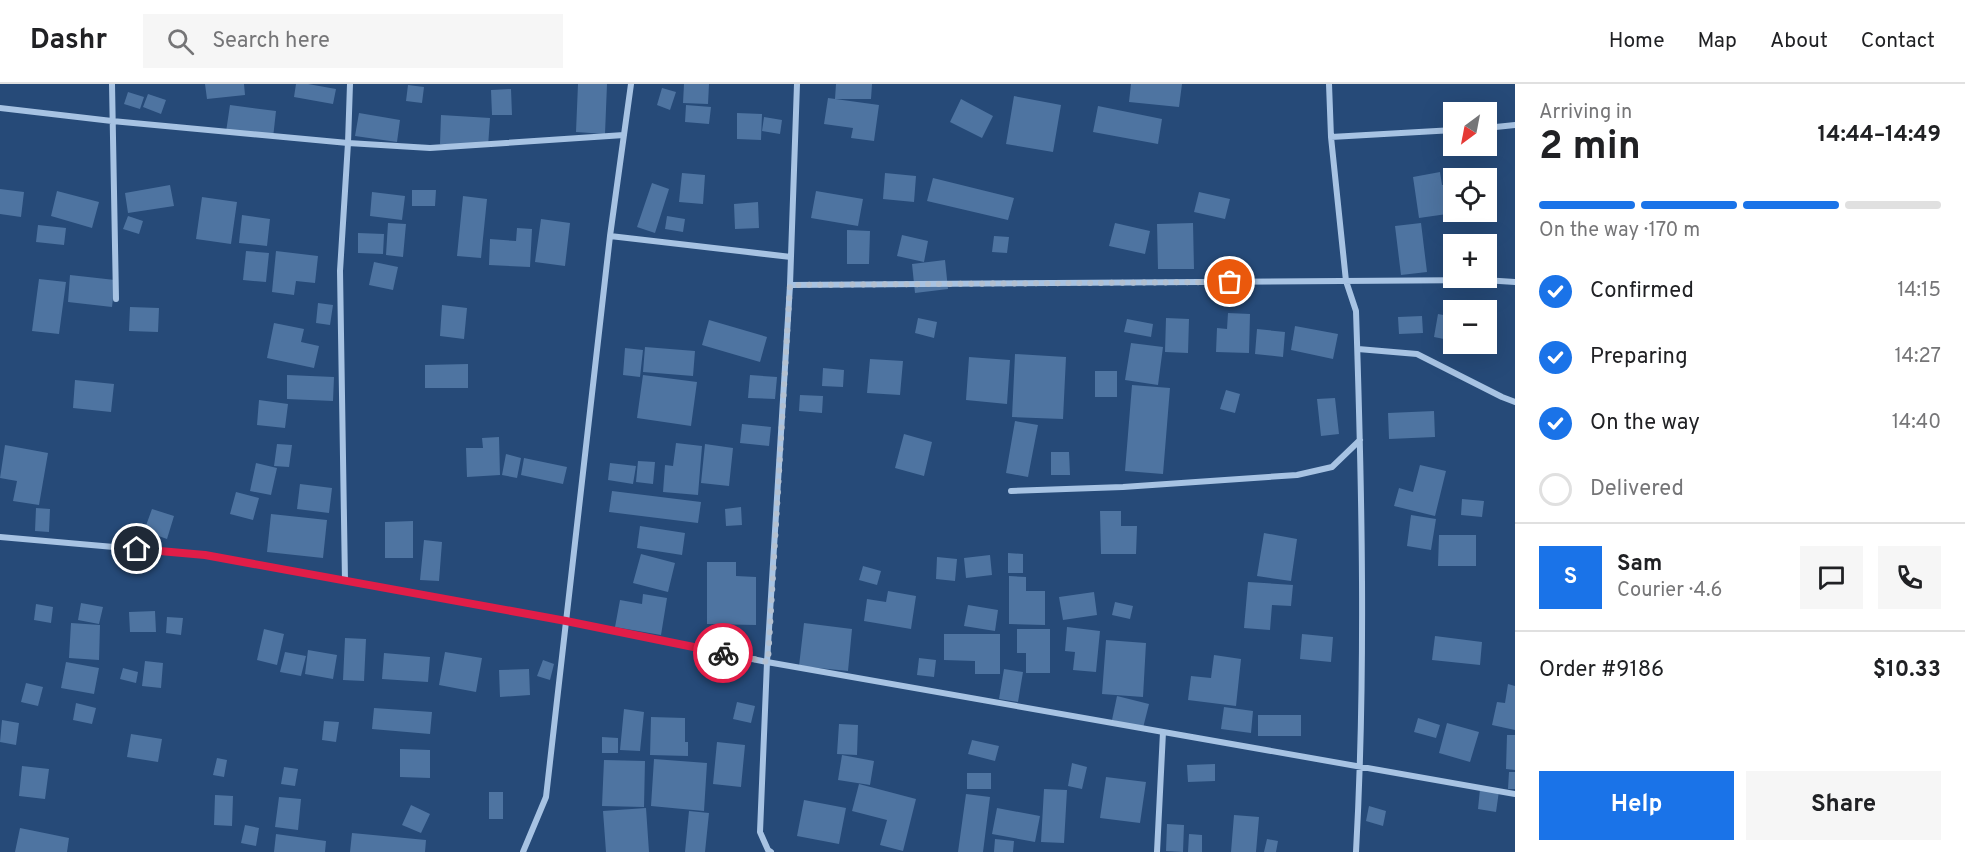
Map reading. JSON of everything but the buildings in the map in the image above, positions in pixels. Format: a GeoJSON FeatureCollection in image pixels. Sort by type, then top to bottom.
{"type":"FeatureCollection","features":[{"type":"Feature","properties":{"kind":"street"},"geometry":{"type":"LineString","coordinates":[[112,84],[116,298]]}},
{"type":"Feature","properties":{"kind":"street"},"geometry":{"type":"LineString","coordinates":[[345,581],[340,271],[350,84]]}},
{"type":"Feature","properties":{"kind":"street"},"geometry":{"type":"LineString","coordinates":[[523,852],[546,797],[610,236],[631,84]]}},
{"type":"Feature","properties":{"kind":"street"},"geometry":{"type":"LineString","coordinates":[[771,852],[760,832],[790,285],[797,84]]}},
{"type":"Feature","properties":{"kind":"street"},"geometry":{"type":"LineString","coordinates":[[1329,84],[1331,137],[1346,281],[1356,311],[1358,350],[1362,553],[1360,767],[1356,852]]}},
{"type":"Feature","properties":{"kind":"street"},"geometry":{"type":"LineString","coordinates":[[0,108],[112,122],[430,148],[624,135]]}},
{"type":"Feature","properties":{"kind":"street"},"geometry":{"type":"LineString","coordinates":[[1497,127],[1515,125]]}},
{"type":"Feature","properties":{"kind":"street"},"geometry":{"type":"LineString","coordinates":[[1331,137],[1443,131]]}},
{"type":"Feature","properties":{"kind":"street"},"geometry":{"type":"LineString","coordinates":[[610,236],[791,257]]}},
{"type":"Feature","properties":{"kind":"street"},"geometry":{"type":"LineString","coordinates":[[790,285],[1484,280],[1515,282]]}},
{"type":"Feature","properties":{"kind":"street"},"geometry":{"type":"LineString","coordinates":[[1358,350],[1417,354],[1515,402]]}},
{"type":"Feature","properties":{"kind":"street"},"geometry":{"type":"LineString","coordinates":[[1011,491],[1123,487],[1297,475],[1332,466],[1360,440]]}},
{"type":"Feature","properties":{"kind":"street"},"geometry":{"type":"LineString","coordinates":[[0,537],[205,555],[566,621],[768,662],[1515,794]]}},
{"type":"Feature","properties":{"kind":"street"},"geometry":{"type":"LineString","coordinates":[[1157,852],[1163,732]]}},
{"type":"Feature","properties":{"kind":"way so far"},"geometry":{"type":"LineString","coordinates":[[723,653],[768,662],[790,285],[1230,282]]}},
{"type":"Feature","properties":{"kind":"route"},"geometry":{"type":"LineString","coordinates":[[137,549],[205,555],[566,621],[723,653]]}}]}
